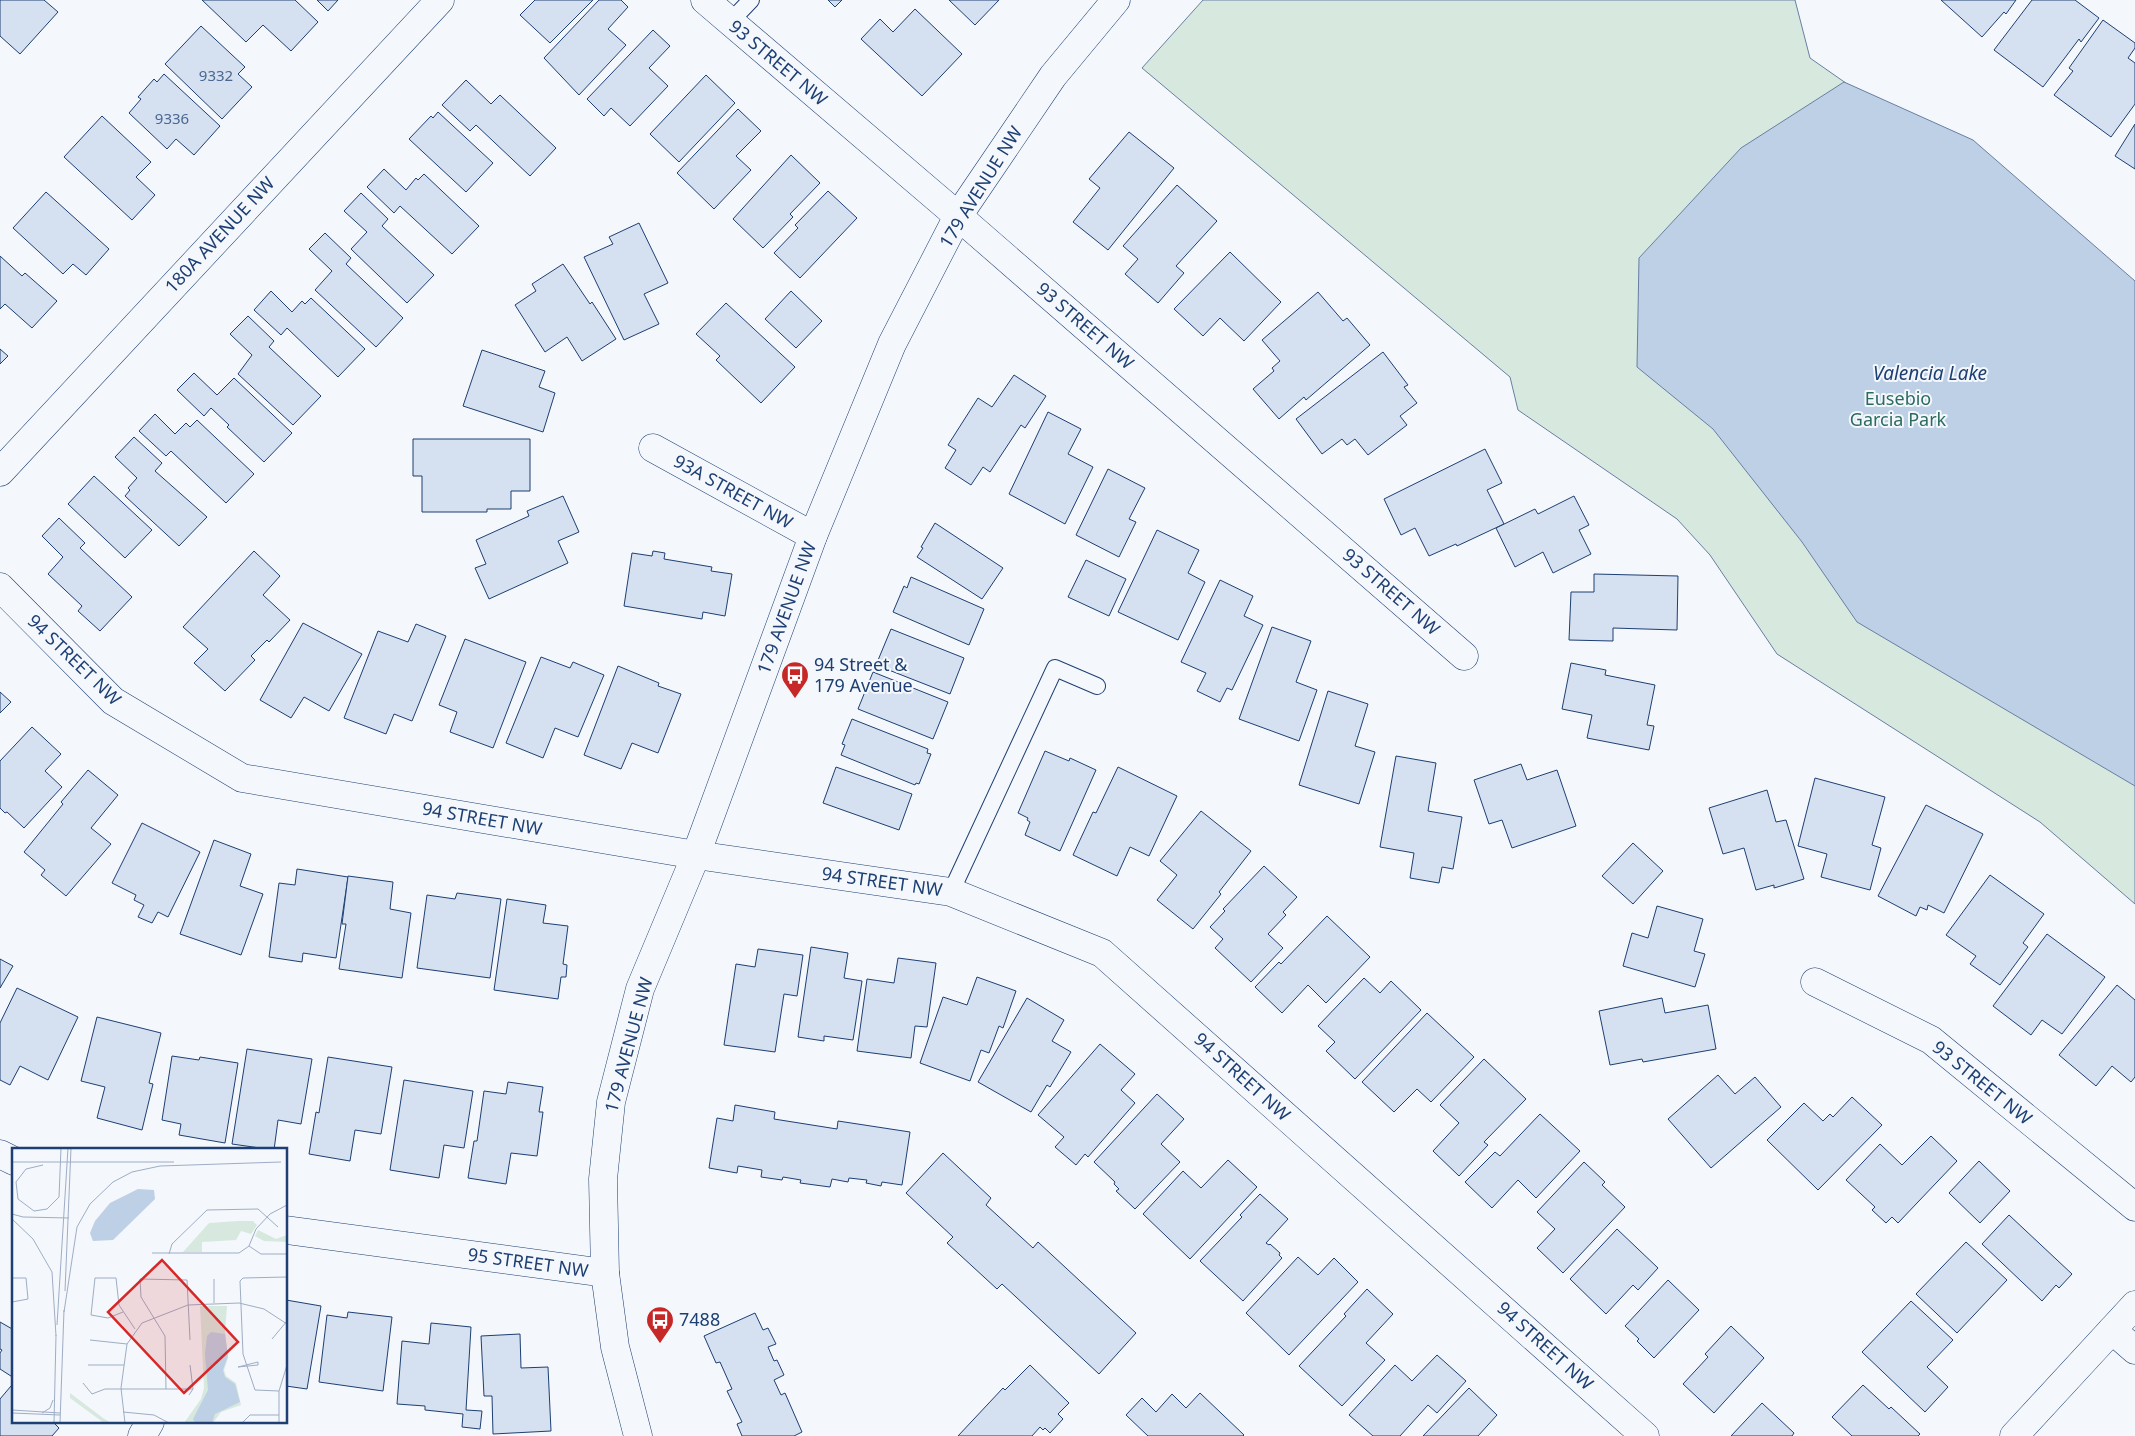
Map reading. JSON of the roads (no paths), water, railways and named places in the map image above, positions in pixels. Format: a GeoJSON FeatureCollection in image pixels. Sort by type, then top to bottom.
{"type":"FeatureCollection","features":[{"type":"Feature","properties":{"kind":"street","name":"180A AVENUE NW"},"geometry":{"type":"LineString","coordinates":[[0,472],[440,0]]}},
{"type":"Feature","properties":{"kind":"street","name":"93 STREET NW"},"geometry":{"type":"LineString","coordinates":[[704,0],[958,216],[1464,656]]}},
{"type":"Feature","properties":{"kind":"street","name":"179 AVENUE NW"},"geometry":{"type":"LineString","coordinates":[[605,1273],[603,1178],[611,1102],[640,989],[696,855],[813,536],[892,344],[958,216],[1053,76],[1116,0]]}},
{"type":"Feature","properties":{"kind":"street","name":"93A STREET NW"},"geometry":{"type":"LineString","coordinates":[[653,448],[813,536]]}},
{"type":"Feature","properties":{"kind":"street","name":"94 STREET NW"},"geometry":{"type":"LineString","coordinates":[[0,587],[113,701],[242,778],[696,855],[951,892],[1102,952],[1645,1436]]}},
{"type":"Feature","properties":{"kind":"street","name":"93 STREET NW"},"geometry":{"type":"LineString","coordinates":[[1815,982],[1931,1040],[2135,1207]]}},
{"type":"Feature","properties":{"kind":"street"},"geometry":{"type":"LineString","coordinates":[[0,1154],[12,1160]]}},
{"type":"Feature","properties":{"kind":"street","name":"95 STREET NW"},"geometry":{"type":"LineString","coordinates":[[288,1230],[605,1273],[615,1347],[638,1436]]}},
{"type":"Feature","properties":{"kind":"street"},"geometry":{"type":"LineString","coordinates":[[2014,1436],[2135,1305]]}},
{"type":"Feature","properties":{"kind":"street"},"geometry":{"type":"LineString","coordinates":[[2112,1330],[2135,1350]]}},
{"type":"Feature","properties":{"kind":"street"},"geometry":{"type":"LineString","coordinates":[[142,1436],[149,1424]]}},
{"type":"Feature","properties":{"kind":"lane"},"geometry":{"type":"LineString","coordinates":[[730,22],[750,0]]}},
{"type":"Feature","properties":{"kind":"lane"},"geometry":{"type":"LineString","coordinates":[[951,892],[1055,668],[1096,686]]}},
{"type":"Feature","properties":{"kind":"water","name":"Valencia Lake"},"geometry":{"type":"Polygon","coordinates":[[[1844,82],[1973,140],[2135,281],[2135,786],[1857,622],[1802,542],[1713,429],[1637,367],[1639,258],[1741,148],[1844,82]]]}},
{"type":"Feature","properties":{"kind":"place","name":"94 Street & 179 Avenue"},"geometry":{"type":"Point","coordinates":[795,699]}},
{"type":"Feature","properties":{"kind":"place","name":"7488"},"geometry":{"type":"Point","coordinates":[660,1344]}},
{"type":"Feature","properties":{"kind":"park label","name":"Eusebio Garcia Park"},"geometry":{"type":"Point","coordinates":[1898,409]}}]}
